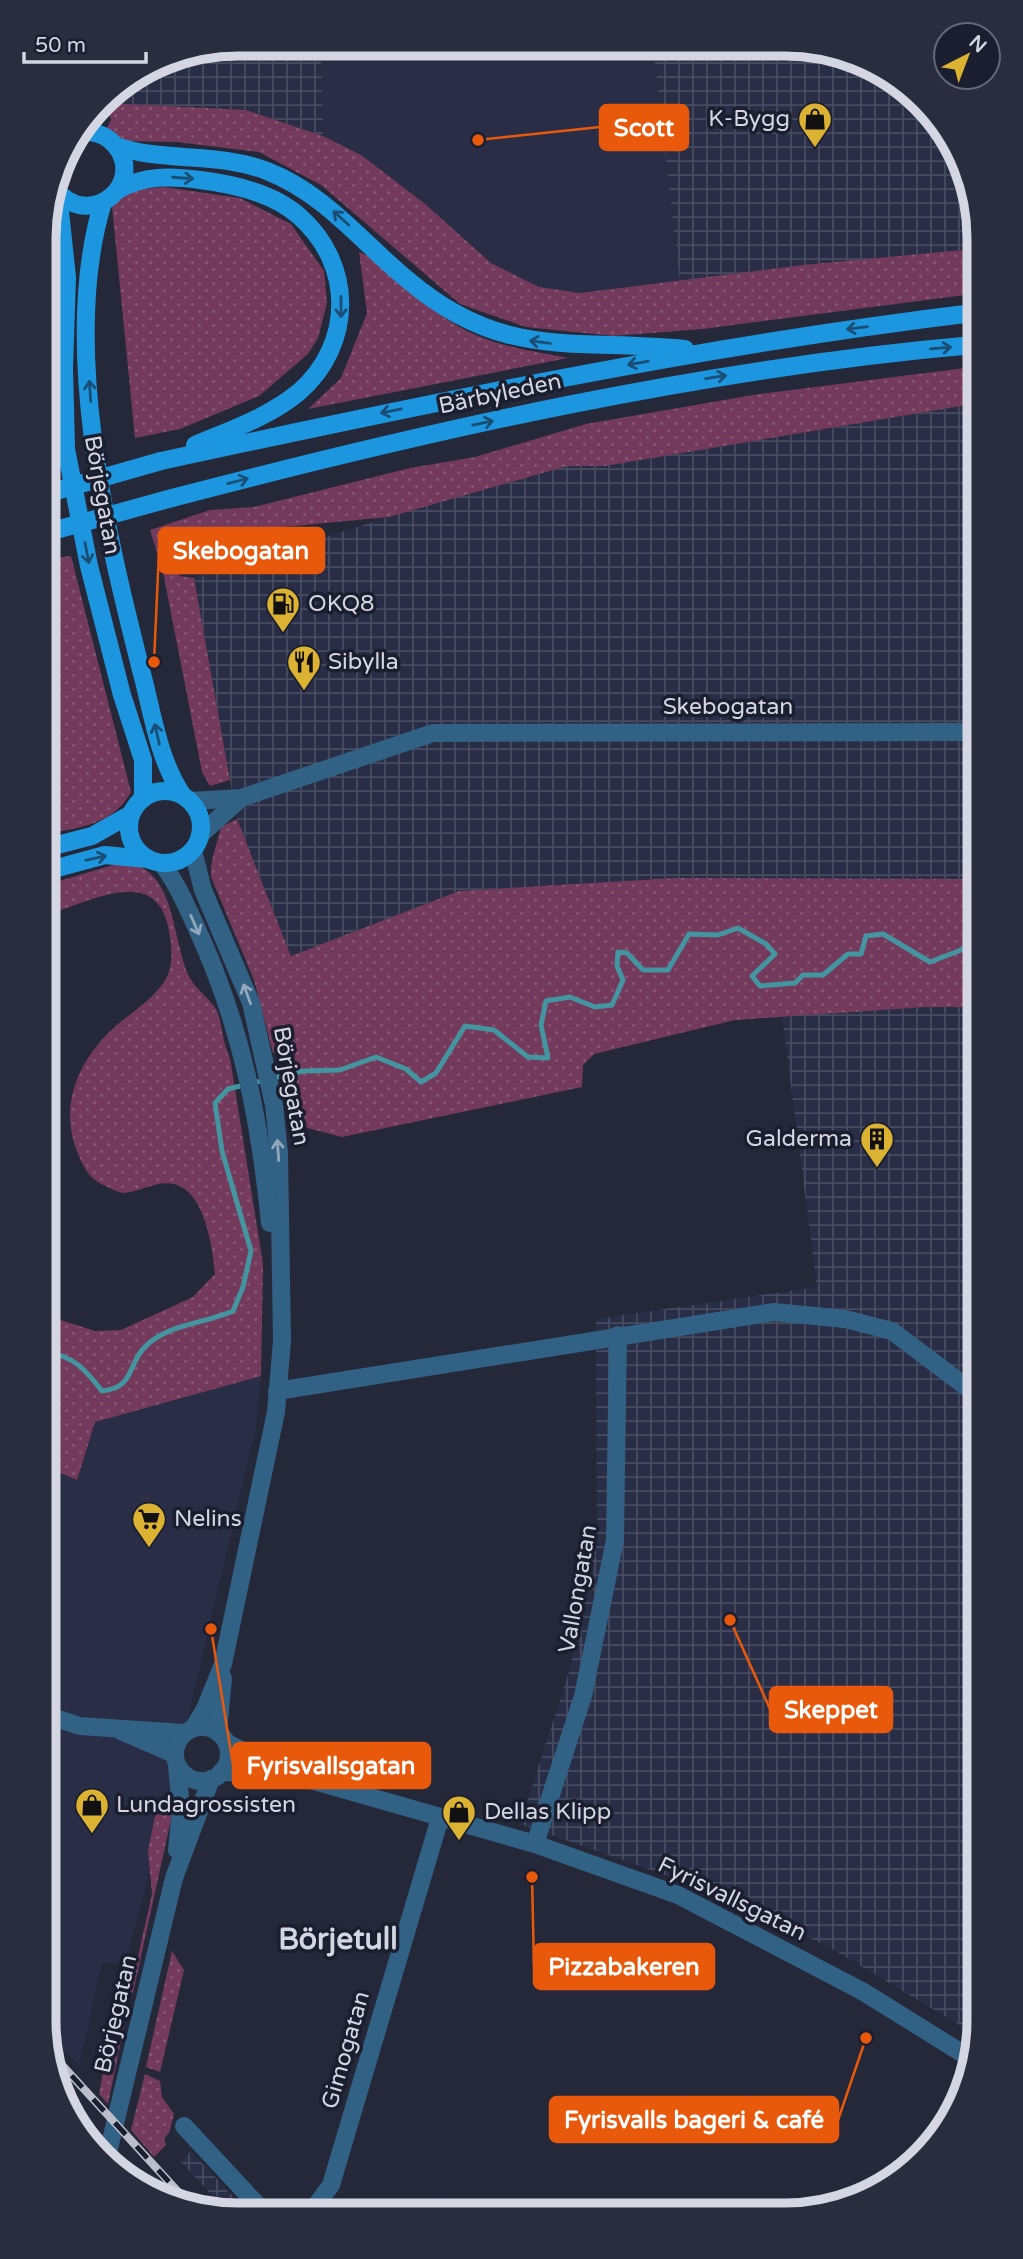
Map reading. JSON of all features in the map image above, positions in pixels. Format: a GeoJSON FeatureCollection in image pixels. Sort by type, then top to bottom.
{"type":"FeatureCollection","features":[{"type":"Feature","properties":{"kind":"main road"},"geometry":{"type":"LineString","coordinates":[[95,126],[99,134],[116,146],[149,155],[216,158],[268,172],[291,183],[332,209],[408,281],[436,302],[492,331],[538,342],[565,345],[650,345],[705,351]]}},
{"type":"Feature","properties":{"kind":"main road"},"geometry":{"type":"LineString","coordinates":[[89,134],[99,134]]}},
{"type":"Feature","properties":{"kind":"main road"},"geometry":{"type":"LineString","coordinates":[[116,146],[124,168],[118,190]]}},
{"type":"Feature","properties":{"kind":"main road"},"geometry":{"type":"LineString","coordinates":[[62,194],[79,205],[103,202],[132,182],[151,178],[188,178],[232,185],[282,204],[298,215],[327,249],[339,282],[342,303],[339,331],[324,363],[301,390],[266,414],[161,461]]}},
{"type":"Feature","properties":{"kind":"main road","name":"Börjegatan"},"geometry":{"type":"LineString","coordinates":[[103,202],[86,277],[86,327],[93,443],[114,559],[164,765],[187,799]]}},
{"type":"Feature","properties":{"kind":"main road","name":"Börjegatan"},"geometry":{"type":"LineString","coordinates":[[59,211],[67,277],[64,368],[66,449],[89,566],[122,695],[143,760],[143,798]]}},
{"type":"Feature","properties":{"kind":"main road","name":"Bärbyleden"},"geometry":{"type":"LineString","coordinates":[[56,491],[161,461],[463,396],[705,351],[967,314]]}},
{"type":"Feature","properties":{"kind":"main road","name":"Bärbyleden"},"geometry":{"type":"LineString","coordinates":[[56,530],[361,449],[688,381],[850,356],[967,346]]}},
{"type":"Feature","properties":{"kind":"main road"},"geometry":{"type":"LineString","coordinates":[[56,845],[92,836],[131,814],[143,798],[163,791],[187,799],[200,817],[197,843],[176,862],[105,855],[56,868]]}},
{"type":"Feature","properties":{"kind":"main road"},"geometry":{"type":"LineString","coordinates":[[131,814],[129,835],[138,853],[155,862]]}},
{"type":"Feature","properties":{"kind":"street","name":"Skebogatan"},"geometry":{"type":"LineString","coordinates":[[187,799],[241,798],[433,733],[967,732]]}},
{"type":"Feature","properties":{"kind":"street","name":"Skebogatan"},"geometry":{"type":"LineString","coordinates":[[197,843],[241,798]]}},
{"type":"Feature","properties":{"kind":"street","name":"Börjegatan"},"geometry":{"type":"LineString","coordinates":[[188,1730],[209,1700],[223,1664],[276,1412],[282,1341],[279,1153],[274,1105],[251,1003],[203,890],[197,843]]}},
{"type":"Feature","properties":{"kind":"street","name":"Börjegatan"},"geometry":{"type":"LineString","coordinates":[[155,862],[183,898],[215,969],[246,1063],[264,1171],[282,1341]]}},
{"type":"Feature","properties":{"kind":"street"},"geometry":{"type":"LineString","coordinates":[[277,1391],[774,1312],[845,1319],[892,1331],[967,1387]]}},
{"type":"Feature","properties":{"kind":"street","name":"Vallongatan"},"geometry":{"type":"LineString","coordinates":[[535,1844],[583,1696],[615,1539],[618,1335]]}},
{"type":"Feature","properties":{"kind":"street","name":"Börjegatan"},"geometry":{"type":"LineString","coordinates":[[223,1664],[223,1737]]}},
{"type":"Feature","properties":{"kind":"street"},"geometry":{"type":"LineString","coordinates":[[56,1718],[80,1726],[118,1729],[188,1730],[205,1727],[223,1737],[229,1757],[216,1776],[194,1780],[176,1759],[118,1729]]}},
{"type":"Feature","properties":{"kind":"street"},"geometry":{"type":"LineString","coordinates":[[176,1759],[188,1730]]}},
{"type":"Feature","properties":{"kind":"street","name":"Fyrisvallsgatan"},"geometry":{"type":"LineString","coordinates":[[223,1737],[290,1774],[535,1844],[695,1903],[862,1991],[963,2054]]}},
{"type":"Feature","properties":{"kind":"street","name":"Börjegatan"},"geometry":{"type":"LineString","coordinates":[[109,2149],[174,1878],[181,1809],[176,1759]]}},
{"type":"Feature","properties":{"kind":"street","name":"Fyrisvallsgatan"},"geometry":{"type":"LineString","coordinates":[[216,1776],[290,1774]]}},
{"type":"Feature","properties":{"kind":"street","name":"Börjegatan"},"geometry":{"type":"LineString","coordinates":[[174,1878],[216,1776]]}},
{"type":"Feature","properties":{"kind":"street","name":"Gimogatan"},"geometry":{"type":"LineString","coordinates":[[318,2203],[331,2185],[440,1818]]}},
{"type":"Feature","properties":{"kind":"street"},"geometry":{"type":"LineString","coordinates":[[184,2126],[256,2203]]}},
{"type":"Feature","properties":{"kind":"shaded area"},"geometry":{"type":"Polygon","coordinates":[[[226,56],[321,56],[323,136],[246,110],[115,103],[147,80],[203,60],[226,56]]]}},
{"type":"Feature","properties":{"kind":"shaded area"},"geometry":{"type":"Polygon","coordinates":[[[321,56],[654,56],[680,281],[580,293],[539,287],[491,263],[424,203],[361,155],[323,136],[321,56]]]}},
{"type":"Feature","properties":{"kind":"shaded area","name":"K-Bygg"},"geometry":{"type":"Polygon","coordinates":[[[654,56],[785,56],[809,58],[843,66],[865,75],[905,101],[929,127],[953,168],[965,214],[967,250],[680,281],[654,56]]]}},
{"type":"Feature","properties":{"kind":"shaded area"},"geometry":{"type":"Polygon","coordinates":[[[115,103],[246,110],[323,136],[361,155],[424,203],[491,263],[539,287],[580,293],[803,265],[967,250],[967,295],[703,329],[613,336],[526,327],[460,304],[321,185],[259,152],[177,142],[120,141],[107,128],[111,120],[108,110],[115,103]]]}},
{"type":"Feature","properties":{"kind":"shaded area"},"geometry":{"type":"Polygon","coordinates":[[[164,187],[240,198],[291,224],[324,271],[327,303],[318,338],[308,354],[259,396],[180,429],[135,438],[112,206],[131,190],[164,187]]]}},
{"type":"Feature","properties":{"kind":"shaded area"},"geometry":{"type":"Polygon","coordinates":[[[359,252],[377,261],[442,316],[475,335],[508,346],[568,358],[308,409],[341,378],[367,313],[359,252]]]}},
{"type":"Feature","properties":{"kind":"shaded area"},"geometry":{"type":"Polygon","coordinates":[[[967,368],[967,405],[605,466],[567,466],[389,517],[272,528],[225,544],[178,576],[194,578],[230,780],[210,786],[202,772],[163,572],[150,530],[210,510],[254,507],[410,468],[475,457],[586,424],[753,395],[967,368]]]}},
{"type":"Feature","properties":{"kind":"shaded area"},"geometry":{"type":"Polygon","coordinates":[[[967,405],[967,879],[675,878],[459,891],[291,956],[237,819],[194,578],[485,487],[567,466],[605,466],[967,405]]]}},
{"type":"Feature","properties":{"kind":"shaded area"},"geometry":{"type":"Polygon","coordinates":[[[71,556],[131,792],[124,803],[105,818],[56,832],[56,558],[71,556]]]}},
{"type":"Feature","properties":{"kind":"shaded area"},"geometry":{"type":"Polygon","coordinates":[[[237,819],[291,956],[459,891],[675,878],[967,879],[967,1007],[926,1007],[735,1020],[594,1054],[583,1065],[582,1087],[342,1137],[300,1126],[294,1053],[273,1053],[254,980],[211,877],[221,827],[237,819]]]}},
{"type":"Feature","properties":{"kind":"shaded area"},"geometry":{"type":"Polygon","coordinates":[[[120,863],[139,866],[152,875],[162,889],[190,978],[219,1017],[230,1058],[263,1264],[261,1376],[95,1422],[77,1480],[56,1471],[56,1319],[95,1331],[121,1330],[193,1297],[215,1274],[206,1224],[187,1190],[164,1183],[125,1193],[97,1181],[81,1161],[70,1120],[75,1085],[92,1053],[103,1038],[148,1000],[167,976],[171,964],[171,944],[162,910],[151,897],[136,892],[119,892],[56,911],[56,882],[120,863]]]}},
{"type":"Feature","properties":{"kind":"shaded area"},"geometry":{"type":"Polygon","coordinates":[[[967,1007],[967,2029],[829,1947],[705,1889],[520,1824],[570,1669],[597,1533],[596,1319],[817,1287],[782,1016],[967,1007]]]}},
{"type":"Feature","properties":{"kind":"shaded area"},"geometry":{"type":"Polygon","coordinates":[[[261,1376],[256,1428],[168,1802],[125,1964],[102,1963],[79,2066],[58,2043],[56,2021],[56,1471],[77,1480],[95,1422],[261,1376]]]}},
{"type":"Feature","properties":{"kind":"shaded area"},"geometry":{"type":"Polygon","coordinates":[[[156,1811],[172,1815],[133,1993],[130,1992],[152,1894],[148,1851],[156,1811]]]}},
{"type":"Feature","properties":{"kind":"shaded area"},"geometry":{"type":"Polygon","coordinates":[[[172,1951],[184,1970],[160,2072],[146,2067],[172,1951]]]}},
{"type":"Feature","properties":{"kind":"shaded area"},"geometry":{"type":"Polygon","coordinates":[[[122,2026],[108,2104],[99,2094],[105,2062],[117,2043],[122,2026]]]}},
{"type":"Feature","properties":{"kind":"shaded area"},"geometry":{"type":"Polygon","coordinates":[[[145,2074],[160,2081],[162,2097],[174,2114],[169,2133],[164,2138],[166,2145],[154,2157],[131,2130],[145,2074]]]}},
{"type":"Feature","properties":{"kind":"shaded area"},"geometry":{"type":"Polygon","coordinates":[[[191,2151],[239,2203],[218,2201],[180,2161],[191,2151]]]}},
{"type":"Feature","properties":{"kind":"shaded area"},"geometry":{"type":"Polygon","coordinates":[[[440,2197],[466,2203],[439,2203],[440,2197]]]}},
{"type":"Feature","properties":{"kind":"waterway"},"geometry":{"type":"LineString","coordinates":[[56,1355],[65,1357],[85,1371],[102,1391],[113,1389],[121,1385],[141,1351],[157,1337],[233,1311],[243,1287],[251,1251],[222,1151],[215,1103],[228,1089],[303,1071],[340,1070],[376,1057],[406,1069],[421,1082],[436,1073],[465,1026],[494,1030],[528,1057],[548,1058],[541,1025],[546,1001],[570,997],[595,1007],[612,1005],[623,980],[617,966],[618,952],[627,953],[643,970],[668,970],[689,934],[718,935],[738,928],[766,944],[775,954],[752,976],[760,986],[795,983],[803,975],[823,975],[848,954],[861,954],[866,936],[883,934],[930,962],[961,950],[967,944]]}},
{"type":"Feature","properties":{"kind":"railway"},"geometry":{"type":"LineString","coordinates":[[61,2064],[179,2193]]}},
{"type":"Feature","properties":{"kind":"place","name":"Scott"},"geometry":{"type":"Point","coordinates":[478,140]}},
{"type":"Feature","properties":{"kind":"place","name":"K-Bygg"},"geometry":{"type":"Point","coordinates":[815,149]}},
{"type":"Feature","properties":{"kind":"place","name":"OKQ8"},"geometry":{"type":"Point","coordinates":[283,634]}},
{"type":"Feature","properties":{"kind":"place","name":"Skebogatan"},"geometry":{"type":"Point","coordinates":[154,662]}},
{"type":"Feature","properties":{"kind":"place","name":"Sibylla"},"geometry":{"type":"Point","coordinates":[304,692]}},
{"type":"Feature","properties":{"kind":"place","name":"Galderma"},"geometry":{"type":"Point","coordinates":[877,1169]}},
{"type":"Feature","properties":{"kind":"place","name":"Nelins"},"geometry":{"type":"Point","coordinates":[149,1549]}},
{"type":"Feature","properties":{"kind":"place","name":"Skeppet"},"geometry":{"type":"Point","coordinates":[730,1620]}},
{"type":"Feature","properties":{"kind":"place","name":"Fyrisvallsgatan"},"geometry":{"type":"Point","coordinates":[211,1629]}},
{"type":"Feature","properties":{"kind":"place","name":"Lundagrossisten"},"geometry":{"type":"Point","coordinates":[92,1835]}},
{"type":"Feature","properties":{"kind":"place","name":"Dellas Klipp"},"geometry":{"type":"Point","coordinates":[459,1842]}},
{"type":"Feature","properties":{"kind":"place","name":"Pizzabakeren"},"geometry":{"type":"Point","coordinates":[532,1877]}},
{"type":"Feature","properties":{"kind":"place","name":"Fyrisvalls bageri & café"},"geometry":{"type":"Point","coordinates":[866,2038]}},
{"type":"Feature","properties":{"kind":"district","name":"Börjetull"},"geometry":{"type":"Point","coordinates":[338,1939]}}]}
